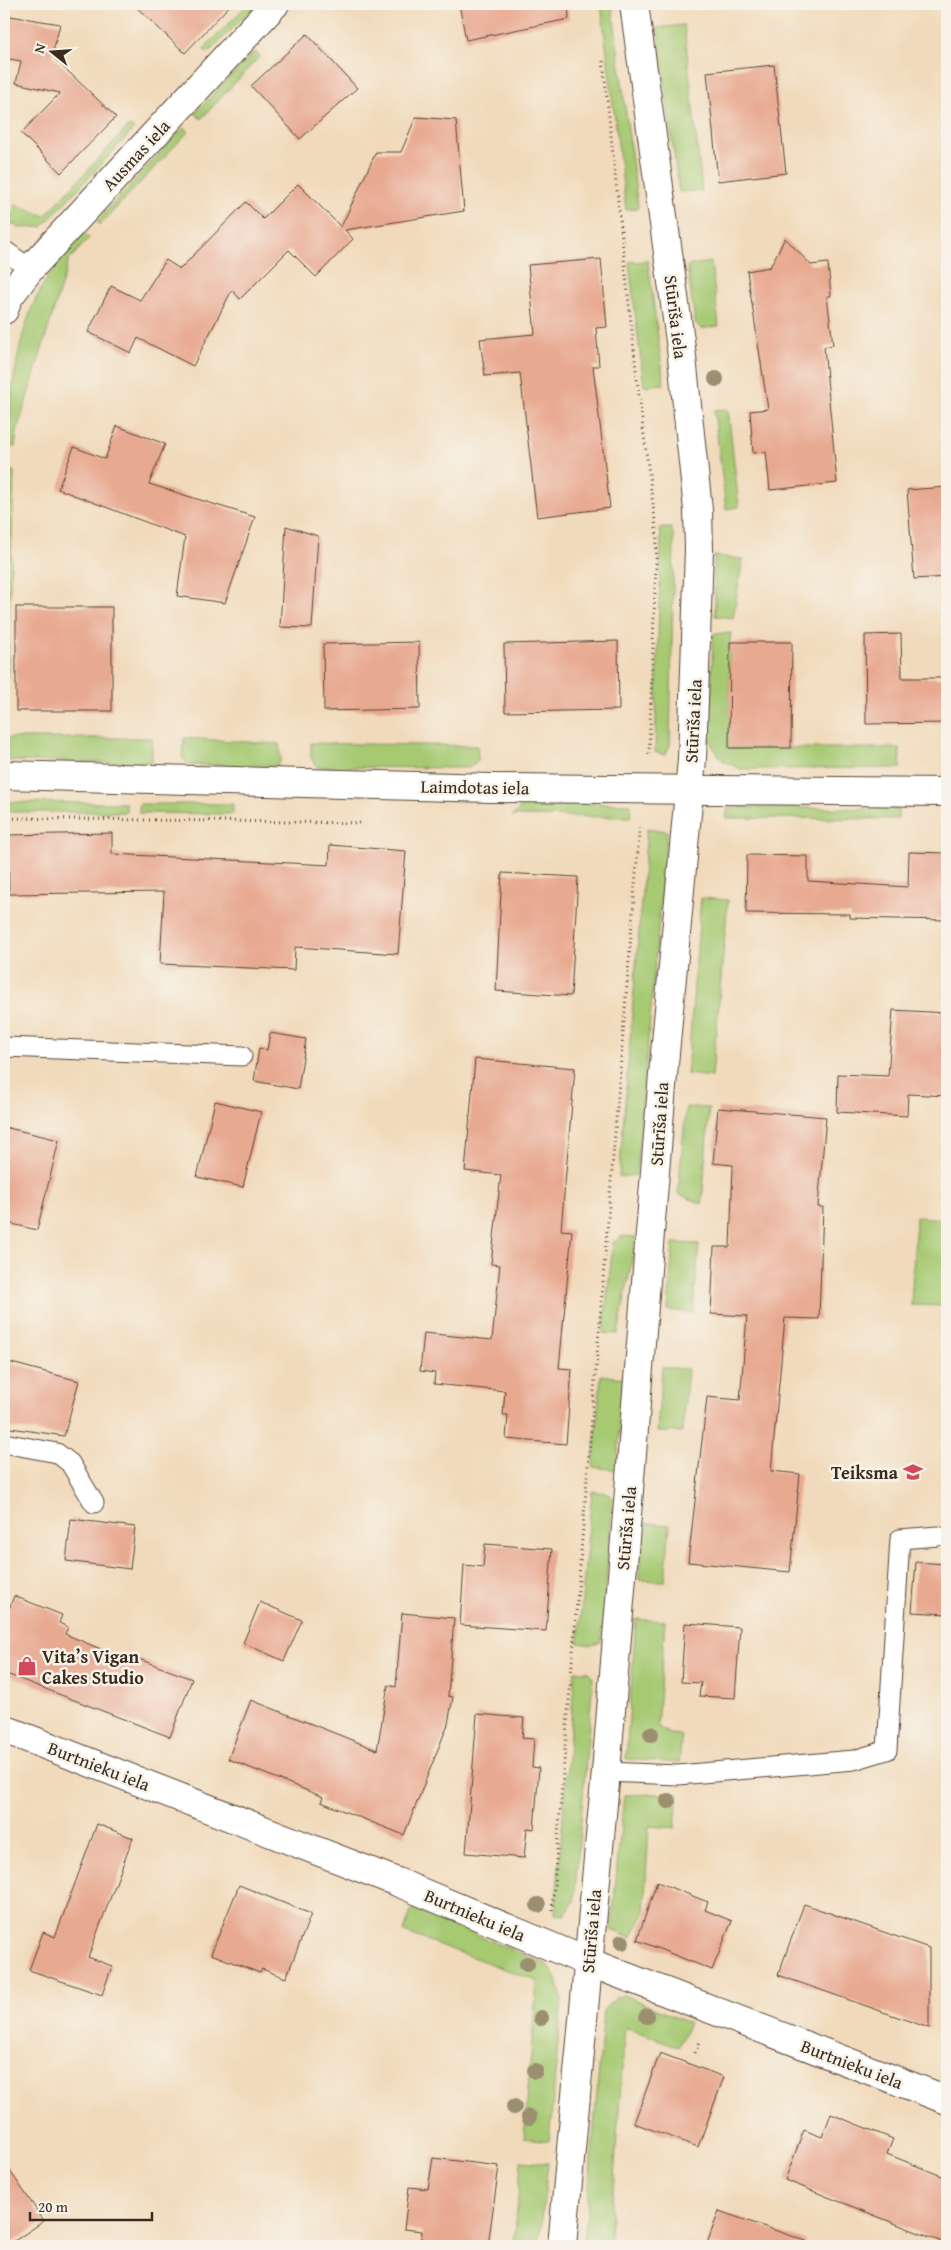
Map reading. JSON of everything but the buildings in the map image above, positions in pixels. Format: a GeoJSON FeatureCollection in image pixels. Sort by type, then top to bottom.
{"type":"FeatureCollection","features":[{"type":"Feature","properties":{"kind":"street","name":"Ausmas iela"},"geometry":{"type":"LineString","coordinates":[[4,310],[8,298],[30,269],[275,4]]}},
{"type":"Feature","properties":{"kind":"street","name":"Stūrīša iela"},"geometry":{"type":"LineString","coordinates":[[562,2246],[606,1772],[692,758],[699,524],[675,305],[634,4]]}},
{"type":"Feature","properties":{"kind":"street","name":"Laimdotas iela"},"geometry":{"type":"LineString","coordinates":[[4,775],[503,788],[947,792]]}},
{"type":"Feature","properties":{"kind":"street","name":"Burtnieku iela"},"geometry":{"type":"LineString","coordinates":[[4,1729],[388,1879],[588,1962],[947,2100]]}},
{"type":"Feature","properties":{"kind":"lane"},"geometry":{"type":"LineString","coordinates":[[4,250],[30,269]]}},
{"type":"Feature","properties":{"kind":"lane"},"geometry":{"type":"LineString","coordinates":[[4,1047],[242,1056]]}},
{"type":"Feature","properties":{"kind":"lane"},"geometry":{"type":"LineString","coordinates":[[4,1443],[57,1453],[70,1463],[94,1503]]}},
{"type":"Feature","properties":{"kind":"lane"},"geometry":{"type":"LineString","coordinates":[[606,1772],[678,1775],[854,1760],[887,1750],[900,1539],[938,1536]]}},
{"type":"Feature","properties":{"kind":"path"},"geometry":{"type":"LineString","coordinates":[[552,1913],[607,1218],[644,789],[649,754],[658,536],[638,387],[602,53]]}},
{"type":"Feature","properties":{"kind":"green space"},"geometry":{"type":"Polygon","coordinates":[[[248,4],[257,4],[208,53],[203,49],[248,4]]]}},
{"type":"Feature","properties":{"kind":"green space"},"geometry":{"type":"Polygon","coordinates":[[[601,4],[612,4],[638,208],[626,210],[601,4]]]}},
{"type":"Feature","properties":{"kind":"green space"},"geometry":{"type":"Polygon","coordinates":[[[684,25],[702,191],[679,192],[657,28],[684,25]]]}},
{"type":"Feature","properties":{"kind":"green space"},"geometry":{"type":"Polygon","coordinates":[[[255,51],[260,56],[201,119],[195,113],[255,51]]]}},
{"type":"Feature","properties":{"kind":"green space"},"geometry":{"type":"Polygon","coordinates":[[[130,125],[134,129],[42,227],[20,228],[8,222],[16,204],[45,216],[130,125]]]}},
{"type":"Feature","properties":{"kind":"green space"},"geometry":{"type":"Polygon","coordinates":[[[184,127],[188,132],[100,225],[97,221],[184,127]]]}},
{"type":"Feature","properties":{"kind":"green space"},"geometry":{"type":"Polygon","coordinates":[[[84,233],[89,238],[69,260],[17,431],[15,447],[7,446],[17,358],[29,316],[37,296],[52,271],[84,233]]]}},
{"type":"Feature","properties":{"kind":"green space"},"geometry":{"type":"Polygon","coordinates":[[[648,261],[664,384],[644,386],[629,262],[648,261]]]}},
{"type":"Feature","properties":{"kind":"green space"},"geometry":{"type":"Polygon","coordinates":[[[711,262],[719,326],[701,329],[695,322],[687,266],[711,262]]]}},
{"type":"Feature","properties":{"kind":"green space"},"geometry":{"type":"Polygon","coordinates":[[[728,409],[739,507],[726,509],[714,410],[728,409]]]}},
{"type":"Feature","properties":{"kind":"green space"},"geometry":{"type":"Polygon","coordinates":[[[7,471],[14,471],[7,680],[4,680],[4,580],[7,471]]]}},
{"type":"Feature","properties":{"kind":"green space"},"geometry":{"type":"Polygon","coordinates":[[[659,528],[671,528],[674,537],[670,746],[665,755],[655,752],[661,535],[659,528]]]}},
{"type":"Feature","properties":{"kind":"green space"},"geometry":{"type":"Polygon","coordinates":[[[714,556],[743,559],[733,618],[715,616],[714,556]]]}},
{"type":"Feature","properties":{"kind":"green space"},"geometry":{"type":"Polygon","coordinates":[[[731,633],[730,748],[899,748],[901,768],[741,769],[723,761],[709,741],[713,634],[731,633]]]}},
{"type":"Feature","properties":{"kind":"green space"},"geometry":{"type":"Polygon","coordinates":[[[4,698],[6,698],[5,738],[152,738],[152,763],[10,761],[4,755],[4,698]]]}},
{"type":"Feature","properties":{"kind":"green space"},"geometry":{"type":"Polygon","coordinates":[[[184,738],[279,744],[281,759],[277,766],[189,765],[182,758],[184,738]]]}},
{"type":"Feature","properties":{"kind":"green space"},"geometry":{"type":"Polygon","coordinates":[[[311,743],[477,746],[478,760],[469,768],[317,767],[311,758],[311,743]]]}},
{"type":"Feature","properties":{"kind":"green space"},"geometry":{"type":"Polygon","coordinates":[[[4,802],[126,803],[126,812],[4,812],[4,802]]]}},
{"type":"Feature","properties":{"kind":"green space"},"geometry":{"type":"Polygon","coordinates":[[[526,802],[631,804],[630,817],[512,816],[526,802]]]}},
{"type":"Feature","properties":{"kind":"green space"},"geometry":{"type":"Polygon","coordinates":[[[139,804],[233,804],[233,814],[139,813],[139,804]]]}},
{"type":"Feature","properties":{"kind":"green space"},"geometry":{"type":"Polygon","coordinates":[[[728,807],[898,809],[898,819],[726,818],[728,807]]]}},
{"type":"Feature","properties":{"kind":"green space"},"geometry":{"type":"Polygon","coordinates":[[[647,828],[667,831],[636,1175],[619,1177],[647,828]]]}},
{"type":"Feature","properties":{"kind":"green space"},"geometry":{"type":"Polygon","coordinates":[[[701,898],[728,900],[712,1077],[687,1074],[701,898]]]}},
{"type":"Feature","properties":{"kind":"green space"},"geometry":{"type":"Polygon","coordinates":[[[686,1107],[709,1108],[702,1204],[678,1194],[686,1107]]]}},
{"type":"Feature","properties":{"kind":"green space"},"geometry":{"type":"Polygon","coordinates":[[[916,1217],[947,1219],[947,1306],[911,1305],[916,1217]]]}},
{"type":"Feature","properties":{"kind":"green space"},"geometry":{"type":"Polygon","coordinates":[[[622,1236],[636,1237],[618,1334],[603,1333],[613,1243],[622,1236]]]}},
{"type":"Feature","properties":{"kind":"green space"},"geometry":{"type":"Polygon","coordinates":[[[673,1243],[699,1244],[693,1313],[668,1310],[673,1243]]]}},
{"type":"Feature","properties":{"kind":"green space"},"geometry":{"type":"Polygon","coordinates":[[[662,1367],[688,1369],[682,1432],[657,1432],[662,1367]]]}},
{"type":"Feature","properties":{"kind":"green space"},"geometry":{"type":"Polygon","coordinates":[[[601,1375],[623,1378],[617,1470],[593,1467],[601,1375]]]}},
{"type":"Feature","properties":{"kind":"green space"},"geometry":{"type":"Polygon","coordinates":[[[592,1491],[607,1493],[613,1498],[601,1642],[592,1645],[578,1643],[592,1491]]]}},
{"type":"Feature","properties":{"kind":"green space"},"geometry":{"type":"Polygon","coordinates":[[[642,1523],[670,1525],[665,1581],[639,1580],[642,1523]]]}},
{"type":"Feature","properties":{"kind":"green space"},"geometry":{"type":"Polygon","coordinates":[[[636,1619],[665,1621],[657,1726],[669,1734],[682,1735],[679,1763],[626,1759],[636,1619]]]}},
{"type":"Feature","properties":{"kind":"green space"},"geometry":{"type":"Polygon","coordinates":[[[575,1671],[588,1671],[593,1678],[574,1902],[565,1915],[555,1914],[575,1671]]]}},
{"type":"Feature","properties":{"kind":"green space"},"geometry":{"type":"Polygon","coordinates":[[[678,1793],[675,1828],[649,1826],[644,1913],[631,1938],[611,1930],[624,1795],[678,1793]]]}},
{"type":"Feature","properties":{"kind":"green space"},"geometry":{"type":"Polygon","coordinates":[[[412,1908],[546,1964],[557,1980],[562,1998],[549,2141],[524,2138],[537,1981],[404,1932],[412,1908]]]}},
{"type":"Feature","properties":{"kind":"green space"},"geometry":{"type":"Polygon","coordinates":[[[623,1995],[689,2023],[679,2047],[625,2027],[609,2246],[584,2246],[604,2009],[616,1998],[623,1995]]]}},
{"type":"Feature","properties":{"kind":"green space"},"geometry":{"type":"Polygon","coordinates":[[[521,2161],[548,2163],[539,2246],[514,2246],[521,2161]]]}},
{"type":"Feature","properties":{"kind":"place","name":"Teiksma"},"geometry":{"type":"Point","coordinates":[913,1472]}},
{"type":"Feature","properties":{"kind":"place","name":"Vita’s Vigan Cakes Studio"},"geometry":{"type":"Point","coordinates":[27,1666]}}]}
